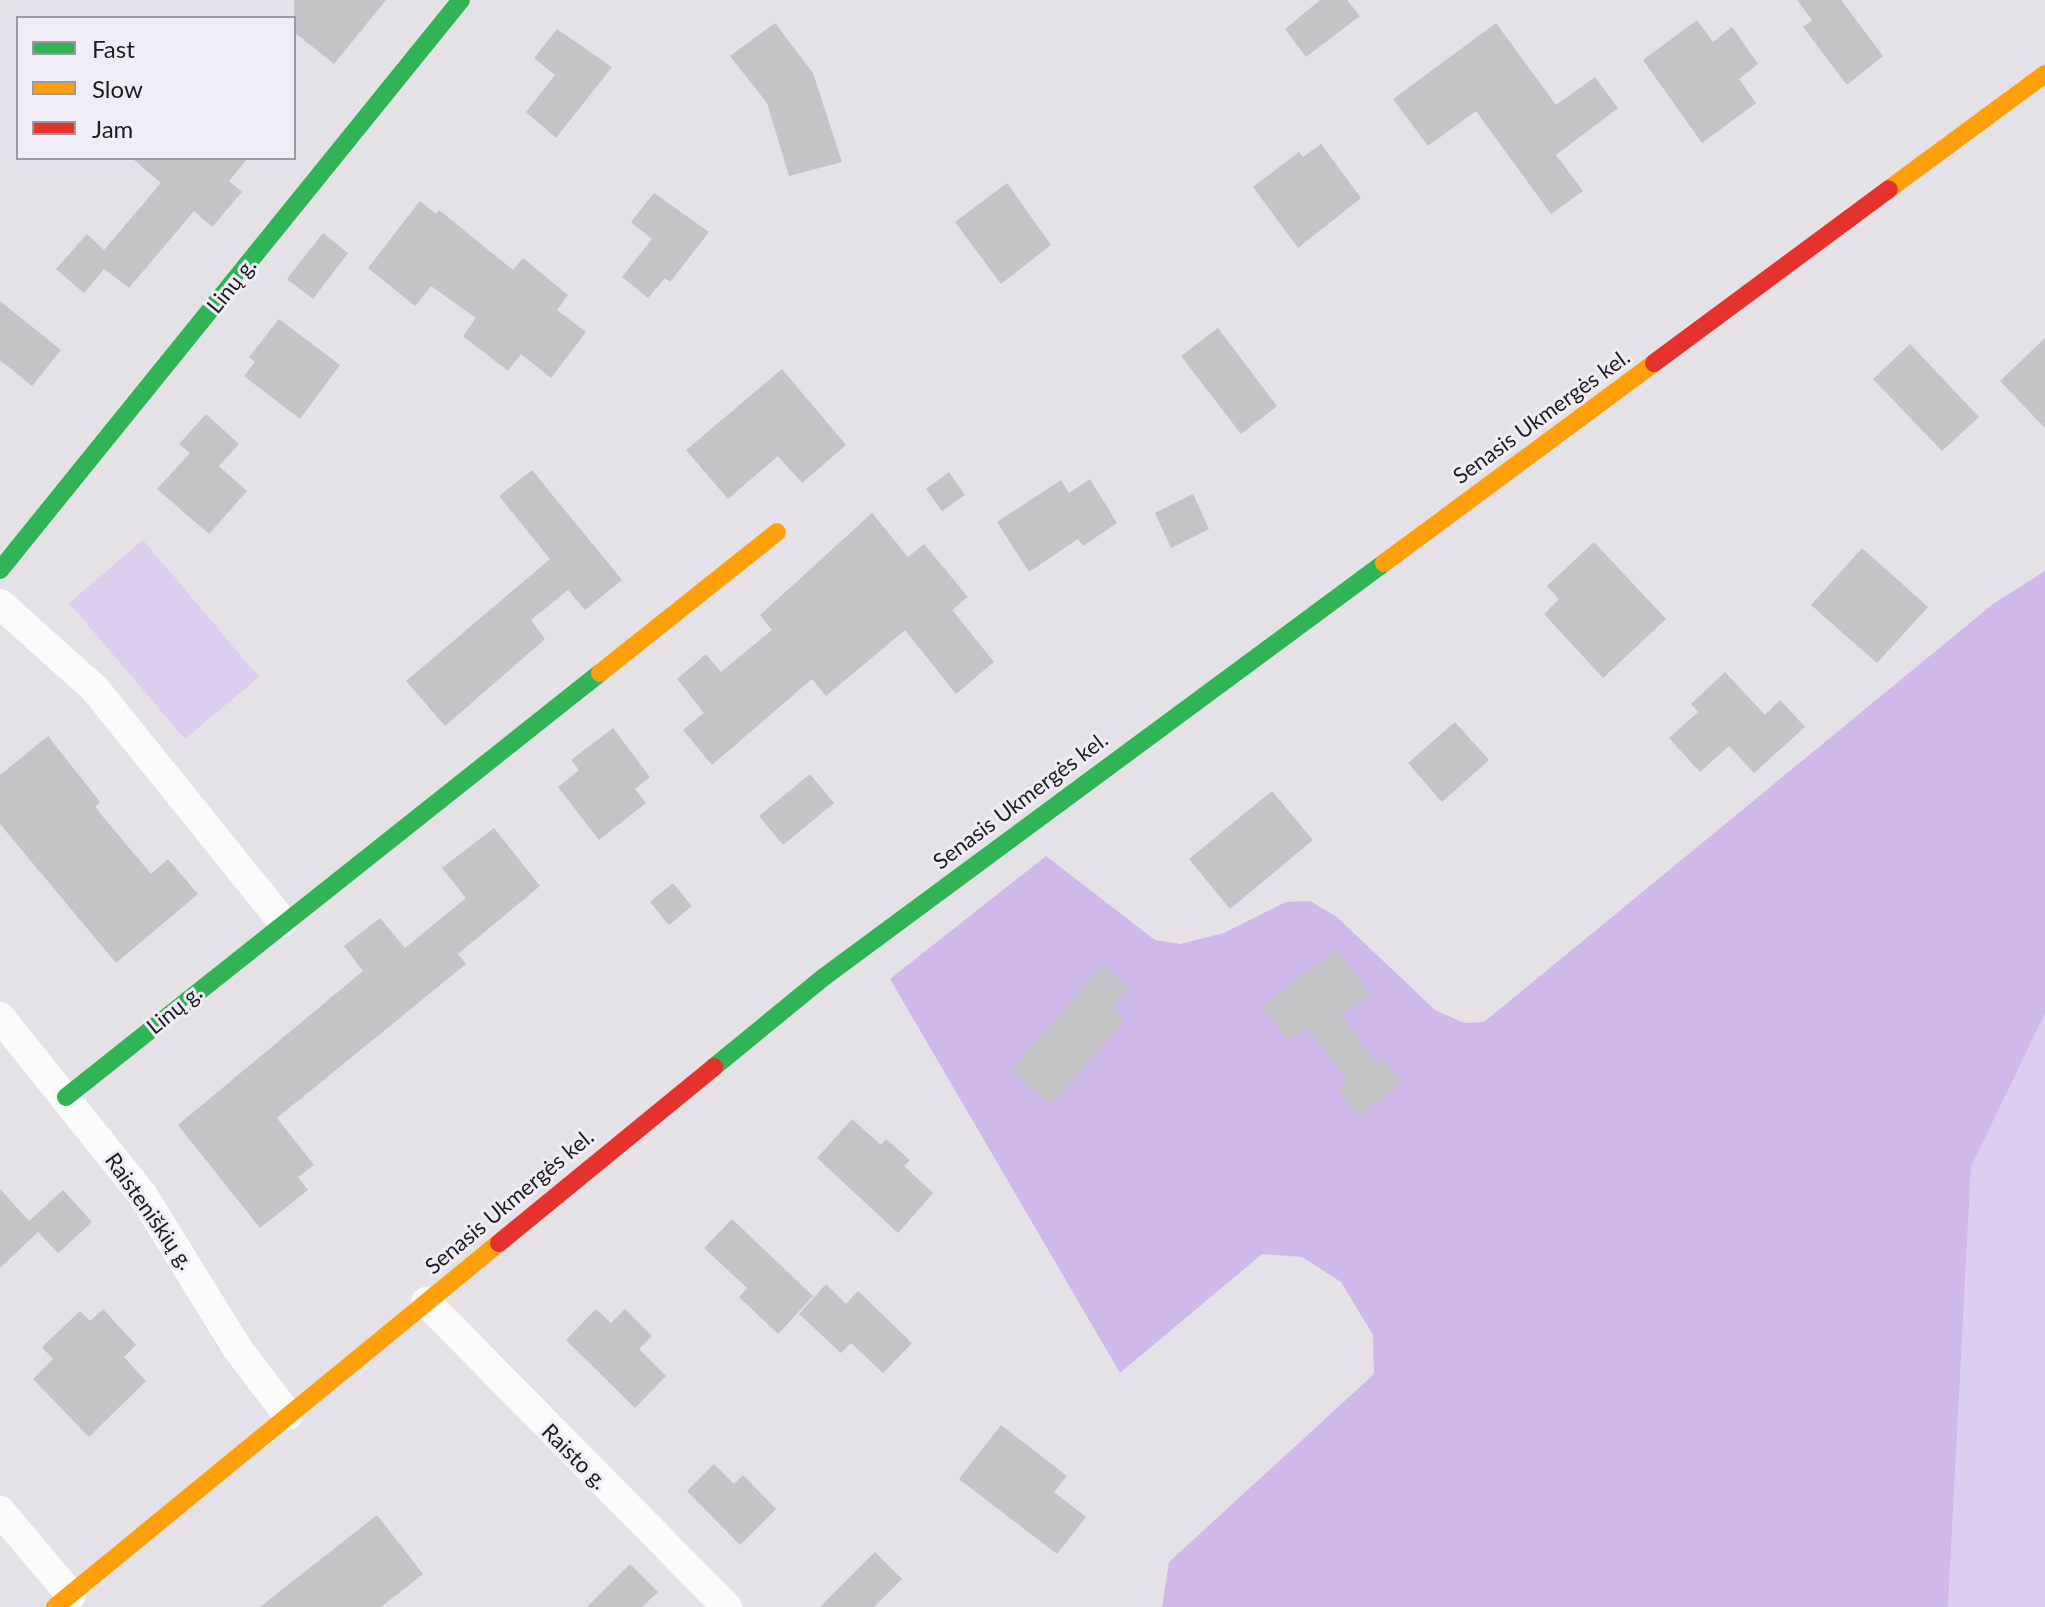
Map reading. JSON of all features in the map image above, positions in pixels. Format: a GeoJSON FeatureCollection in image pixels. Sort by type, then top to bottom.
{"type":"FeatureCollection","features":[{"type":"Feature","properties":{"kind":"main road","name":"Linų g."},"geometry":{"type":"LineString","coordinates":[[0,570],[461,0]]}},
{"type":"Feature","properties":{"kind":"main road","name":"Senasis Ukmergės kel."},"geometry":{"type":"LineString","coordinates":[[63,1601],[824,977],[2045,74]]}},
{"type":"Feature","properties":{"kind":"main road","name":"Linų g."},"geometry":{"type":"LineString","coordinates":[[66,1097],[777,532]]}},
{"type":"Feature","properties":{"kind":"street"},"geometry":{"type":"LineString","coordinates":[[0,604],[95,689],[283,922]]}},
{"type":"Feature","properties":{"kind":"street","name":"Raisteniškių g."},"geometry":{"type":"LineString","coordinates":[[0,1017],[142,1194],[237,1348],[288,1415]]}},
{"type":"Feature","properties":{"kind":"street","name":"Raisto g."},"geometry":{"type":"LineString","coordinates":[[426,1302],[727,1607]]}},
{"type":"Feature","properties":{"kind":"street"},"geometry":{"type":"LineString","coordinates":[[0,1511],[63,1601]]}},
{"type":"Feature","properties":{"kind":"shaded area"},"geometry":{"type":"Polygon","coordinates":[[[143,540],[259,677],[185,739],[69,603],[143,540]]]}},
{"type":"Feature","properties":{"kind":"shaded area"},"geometry":{"type":"Polygon","coordinates":[[[2045,571],[2045,1013],[1971,1167],[1948,1607],[1162,1607],[1169,1562],[1374,1374],[1373,1335],[1341,1282],[1302,1257],[1262,1254],[1120,1373],[890,979],[1046,856],[1155,940],[1180,944],[1224,933],[1286,902],[1310,901],[1337,917],[1435,1010],[1464,1023],[1484,1022],[1993,604],[2045,571]]]}},
{"type":"Feature","properties":{"kind":"shaded area"},"geometry":{"type":"Polygon","coordinates":[[[2045,1013],[2045,1607],[1948,1607],[1971,1167],[2045,1013]]]}},
{"type":"Feature","properties":{"kind":"building"},"geometry":{"type":"Polygon","coordinates":[[[294,0],[386,0],[334,64],[296,34],[294,0]]]}},
{"type":"Feature","properties":{"kind":"building"},"geometry":{"type":"Polygon","coordinates":[[[1320,0],[1347,0],[1360,16],[1306,57],[1285,29],[1320,0]]]}},
{"type":"Feature","properties":{"kind":"building"},"geometry":{"type":"Polygon","coordinates":[[[1797,0],[1841,0],[1883,56],[1847,85],[1803,27],[1812,20],[1797,0]]]}},
{"type":"Feature","properties":{"kind":"building"},"geometry":{"type":"Polygon","coordinates":[[[1697,20],[1713,42],[1732,27],[1758,64],[1739,79],[1756,103],[1702,143],[1643,60],[1697,20]]]}},
{"type":"Feature","properties":{"kind":"building"},"geometry":{"type":"Polygon","coordinates":[[[775,23],[813,73],[842,162],[789,176],[767,103],[730,56],[775,23]]]}},
{"type":"Feature","properties":{"kind":"building"},"geometry":{"type":"Polygon","coordinates":[[[1496,23],[1556,105],[1595,77],[1618,108],[1556,155],[1583,191],[1551,214],[1476,111],[1428,146],[1393,99],[1496,23]]]}},
{"type":"Feature","properties":{"kind":"building"},"geometry":{"type":"Polygon","coordinates":[[[557,29],[612,67],[556,138],[526,112],[555,75],[534,58],[557,29]]]}},
{"type":"Feature","properties":{"kind":"building"},"geometry":{"type":"Polygon","coordinates":[[[1321,144],[1361,198],[1298,248],[1253,187],[1299,152],[1303,157],[1321,144]]]}},
{"type":"Feature","properties":{"kind":"building"},"geometry":{"type":"Polygon","coordinates":[[[134,160],[246,160],[229,181],[242,192],[212,227],[194,211],[129,288],[104,269],[84,293],[56,269],[87,234],[104,250],[161,183],[134,160]]]}},
{"type":"Feature","properties":{"kind":"building"},"geometry":{"type":"Polygon","coordinates":[[[1007,183],[1051,245],[1001,284],[955,222],[1007,183]]]}},
{"type":"Feature","properties":{"kind":"building"},"geometry":{"type":"Polygon","coordinates":[[[654,193],[709,232],[670,282],[665,278],[648,298],[622,277],[652,239],[631,222],[654,193]]]}},
{"type":"Feature","properties":{"kind":"building"},"geometry":{"type":"Polygon","coordinates":[[[420,201],[436,214],[439,210],[513,270],[523,258],[568,295],[557,310],[586,332],[551,378],[521,354],[508,371],[463,336],[476,318],[431,286],[415,306],[368,268],[420,201]]]}},
{"type":"Feature","properties":{"kind":"building"},"geometry":{"type":"Polygon","coordinates":[[[323,233],[348,253],[313,299],[287,279],[323,233]]]}},
{"type":"Feature","properties":{"kind":"building"},"geometry":{"type":"Polygon","coordinates":[[[0,301],[61,350],[32,386],[0,360],[0,301]]]}},
{"type":"Feature","properties":{"kind":"building"},"geometry":{"type":"Polygon","coordinates":[[[279,319],[340,365],[300,419],[244,376],[255,362],[249,357],[279,319]]]}},
{"type":"Feature","properties":{"kind":"building"},"geometry":{"type":"Polygon","coordinates":[[[1218,328],[1277,406],[1241,434],[1181,356],[1218,328]]]}},
{"type":"Feature","properties":{"kind":"building"},"geometry":{"type":"Polygon","coordinates":[[[2045,338],[2045,428],[2000,381],[2045,338]]]}},
{"type":"Feature","properties":{"kind":"building"},"geometry":{"type":"Polygon","coordinates":[[[1910,344],[1979,417],[1942,451],[1873,379],[1910,344]]]}},
{"type":"Feature","properties":{"kind":"building"},"geometry":{"type":"Polygon","coordinates":[[[782,369],[846,445],[802,483],[778,456],[728,499],[686,450],[782,369]]]}},
{"type":"Feature","properties":{"kind":"building"},"geometry":{"type":"Polygon","coordinates":[[[206,414],[239,444],[219,466],[247,491],[209,534],[157,489],[190,453],[179,444],[206,414]]]}},
{"type":"Feature","properties":{"kind":"building"},"geometry":{"type":"Polygon","coordinates":[[[532,470],[622,580],[585,610],[568,590],[531,620],[545,639],[445,726],[406,681],[550,559],[499,496],[532,470]]]}},
{"type":"Feature","properties":{"kind":"building"},"geometry":{"type":"Polygon","coordinates":[[[949,472],[965,495],[942,511],[926,489],[949,472]]]}},
{"type":"Feature","properties":{"kind":"building"},"geometry":{"type":"Polygon","coordinates":[[[1090,479],[1117,523],[1083,546],[1078,539],[1029,572],[997,522],[1061,480],[1069,493],[1090,479]]]}},
{"type":"Feature","properties":{"kind":"building"},"geometry":{"type":"Polygon","coordinates":[[[1193,494],[1209,529],[1171,548],[1155,513],[1193,494]]]}},
{"type":"Feature","properties":{"kind":"building"},"geometry":{"type":"Polygon","coordinates":[[[872,513],[908,557],[924,544],[968,597],[952,610],[994,662],[956,694],[905,630],[826,696],[812,679],[712,765],[683,730],[704,713],[677,679],[706,654],[721,672],[772,630],[760,615],[872,513]]]}},
{"type":"Feature","properties":{"kind":"building"},"geometry":{"type":"Polygon","coordinates":[[[1594,542],[1666,619],[1603,678],[1544,614],[1559,599],[1547,586],[1594,542]]]}},
{"type":"Feature","properties":{"kind":"building"},"geometry":{"type":"Polygon","coordinates":[[[1862,548],[1928,607],[1877,663],[1811,605],[1862,548]]]}},
{"type":"Feature","properties":{"kind":"building"},"geometry":{"type":"Polygon","coordinates":[[[1725,672],[1765,715],[1780,700],[1805,727],[1754,773],[1729,746],[1700,772],[1669,738],[1698,712],[1691,704],[1725,672]]]}},
{"type":"Feature","properties":{"kind":"building"},"geometry":{"type":"Polygon","coordinates":[[[1455,722],[1489,760],[1442,802],[1408,763],[1455,722]]]}},
{"type":"Feature","properties":{"kind":"building"},"geometry":{"type":"Polygon","coordinates":[[[613,728],[650,777],[635,789],[646,803],[599,840],[558,787],[579,770],[571,760],[613,728]]]}},
{"type":"Feature","properties":{"kind":"building"},"geometry":{"type":"Polygon","coordinates":[[[48,736],[100,802],[95,807],[151,874],[168,859],[198,894],[116,963],[0,824],[0,775],[48,736]]]}},
{"type":"Feature","properties":{"kind":"building"},"geometry":{"type":"Polygon","coordinates":[[[810,774],[834,803],[783,845],[759,816],[810,774]]]}},
{"type":"Feature","properties":{"kind":"building"},"geometry":{"type":"Polygon","coordinates":[[[1272,791],[1313,840],[1230,909],[1189,859],[1272,791]]]}},
{"type":"Feature","properties":{"kind":"building"},"geometry":{"type":"Polygon","coordinates":[[[494,828],[540,886],[458,954],[466,964],[277,1118],[314,1165],[298,1177],[308,1190],[260,1228],[178,1125],[363,971],[344,946],[380,918],[405,948],[466,898],[442,868],[494,828]]]}},
{"type":"Feature","properties":{"kind":"building"},"geometry":{"type":"Polygon","coordinates":[[[673,883],[692,906],[669,925],[650,902],[673,883]]]}},
{"type":"Feature","properties":{"kind":"building"},"geometry":{"type":"Polygon","coordinates":[[[1337,949],[1370,993],[1342,1015],[1377,1064],[1384,1059],[1402,1083],[1358,1116],[1339,1090],[1348,1083],[1307,1027],[1289,1041],[1262,1007],[1337,949]]]}},
{"type":"Feature","properties":{"kind":"building"},"geometry":{"type":"Polygon","coordinates":[[[1103,965],[1129,988],[1112,1008],[1125,1020],[1051,1105],[1011,1070],[1103,965]]]}},
{"type":"Feature","properties":{"kind":"building"},"geometry":{"type":"Polygon","coordinates":[[[852,1119],[881,1145],[886,1139],[910,1160],[904,1166],[933,1193],[898,1233],[817,1158],[852,1119]]]}},
{"type":"Feature","properties":{"kind":"building"},"geometry":{"type":"Polygon","coordinates":[[[0,1189],[29,1221],[63,1190],[92,1222],[58,1253],[38,1232],[0,1268],[0,1189]]]}},
{"type":"Feature","properties":{"kind":"building"},"geometry":{"type":"Polygon","coordinates":[[[732,1219],[813,1296],[778,1334],[739,1297],[747,1288],[704,1248],[732,1219]]]}},
{"type":"Feature","properties":{"kind":"building"},"geometry":{"type":"Polygon","coordinates":[[[826,1284],[846,1304],[858,1291],[912,1343],[883,1373],[851,1343],[841,1353],[799,1314],[826,1284]]]}},
{"type":"Feature","properties":{"kind":"building"},"geometry":{"type":"Polygon","coordinates":[[[103,1309],[136,1345],[124,1357],[146,1381],[89,1437],[33,1379],[53,1359],[42,1347],[80,1311],[90,1321],[103,1309]]]}},
{"type":"Feature","properties":{"kind":"building"},"geometry":{"type":"Polygon","coordinates":[[[596,1309],[611,1323],[625,1309],[652,1336],[639,1349],[666,1376],[635,1408],[566,1340],[596,1309]]]}},
{"type":"Feature","properties":{"kind":"building"},"geometry":{"type":"Polygon","coordinates":[[[1001,1425],[1067,1476],[1054,1492],[1086,1517],[1057,1554],[959,1479],[1001,1425]]]}},
{"type":"Feature","properties":{"kind":"building"},"geometry":{"type":"Polygon","coordinates":[[[714,1464],[734,1484],[743,1475],[776,1509],[740,1545],[687,1491],[714,1464]]]}},
{"type":"Feature","properties":{"kind":"building"},"geometry":{"type":"Polygon","coordinates":[[[377,1515],[423,1574],[381,1607],[260,1607],[377,1515]]]}},
{"type":"Feature","properties":{"kind":"building"},"geometry":{"type":"Polygon","coordinates":[[[875,1552],[902,1579],[874,1607],[820,1607],[875,1552]]]}},
{"type":"Feature","properties":{"kind":"building"},"geometry":{"type":"Polygon","coordinates":[[[630,1564],[658,1592],[642,1607],[587,1607],[630,1564]]]}},
{"type":"Feature","properties":{"kind":"traffic: fast"},"geometry":{"type":"LineString","coordinates":[[0,570],[461,0]]}},
{"type":"Feature","properties":{"kind":"traffic: fast"},"geometry":{"type":"LineString","coordinates":[[714,1067],[824,977],[1384,563]]}},
{"type":"Feature","properties":{"kind":"traffic: fast"},"geometry":{"type":"LineString","coordinates":[[66,1097],[600,673]]}},
{"type":"Feature","properties":{"kind":"traffic: slow"},"geometry":{"type":"LineString","coordinates":[[1889,189],[2045,74]]}},
{"type":"Feature","properties":{"kind":"traffic: slow"},"geometry":{"type":"LineString","coordinates":[[1384,563],[1654,363]]}},
{"type":"Feature","properties":{"kind":"traffic: slow"},"geometry":{"type":"LineString","coordinates":[[600,673],[777,532]]}},
{"type":"Feature","properties":{"kind":"traffic: slow"},"geometry":{"type":"LineString","coordinates":[[55,1607],[499,1243]]}},
{"type":"Feature","properties":{"kind":"traffic: jam"},"geometry":{"type":"LineString","coordinates":[[1654,363],[1889,189]]}},
{"type":"Feature","properties":{"kind":"traffic: jam"},"geometry":{"type":"LineString","coordinates":[[499,1243],[714,1067]]}}]}
